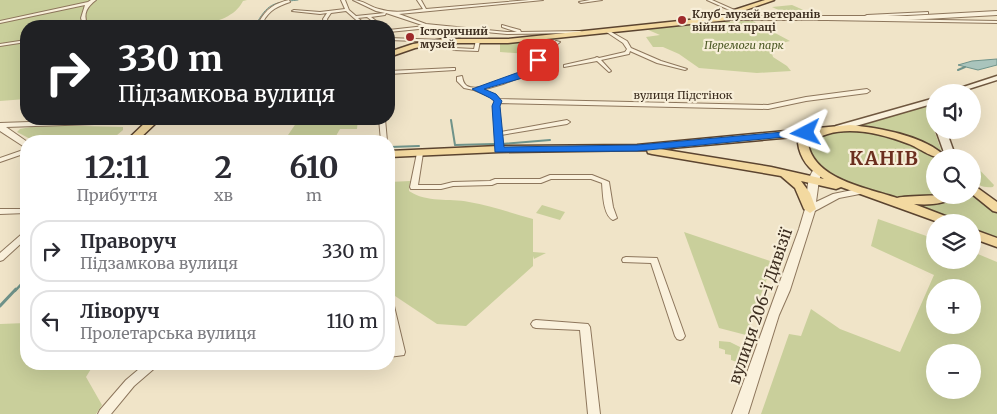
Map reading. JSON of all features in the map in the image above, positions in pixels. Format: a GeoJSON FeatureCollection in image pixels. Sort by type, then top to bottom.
{"type":"FeatureCollection","features":[{"type":"Feature","properties":{"kind":"main road"},"geometry":{"type":"LineString","coordinates":[[710,21],[715,16],[737,12],[771,0]]}},
{"type":"Feature","properties":{"kind":"main road"},"geometry":{"type":"LineString","coordinates":[[395,53],[413,46],[444,41],[508,41],[580,32],[710,21],[729,18],[737,12]]}},
{"type":"Feature","properties":{"kind":"main road"},"geometry":{"type":"LineString","coordinates":[[980,84],[997,78]]}},
{"type":"Feature","properties":{"kind":"main road"},"geometry":{"type":"LineString","coordinates":[[395,154],[637,148],[817,132],[839,128],[926,103]]}},
{"type":"Feature","properties":{"kind":"main road"},"geometry":{"type":"LineString","coordinates":[[137,135],[148,125]]}},
{"type":"Feature","properties":{"kind":"main road"},"geometry":{"type":"LineString","coordinates":[[839,128],[855,128],[890,135],[928,149]]}},
{"type":"Feature","properties":{"kind":"main road"},"geometry":{"type":"LineString","coordinates":[[816,175],[806,157],[802,143],[808,136],[817,132]]}},
{"type":"Feature","properties":{"kind":"main road"},"geometry":{"type":"LineString","coordinates":[[637,148],[780,172],[816,175],[885,197],[928,214]]}},
{"type":"Feature","properties":{"kind":"main road"},"geometry":{"type":"LineString","coordinates":[[780,172],[794,179],[804,189],[810,209]]}},
{"type":"Feature","properties":{"kind":"main road"},"geometry":{"type":"LineString","coordinates":[[981,195],[997,208]]}},
{"type":"Feature","properties":{"kind":"main road"},"geometry":{"type":"LineString","coordinates":[[885,197],[926,200]]}},
{"type":"Feature","properties":{"kind":"main road"},"geometry":{"type":"LineString","coordinates":[[981,237],[997,243]]}},
{"type":"Feature","properties":{"kind":"street"},"geometry":{"type":"LineString","coordinates":[[0,22],[89,3],[94,0]]}},
{"type":"Feature","properties":{"kind":"street"},"geometry":{"type":"LineString","coordinates":[[343,0],[348,10],[357,20]]}},
{"type":"Feature","properties":{"kind":"street"},"geometry":{"type":"LineString","coordinates":[[355,0],[377,10],[425,24],[528,34],[580,32]]}},
{"type":"Feature","properties":{"kind":"street"},"geometry":{"type":"LineString","coordinates":[[419,0],[424,10]]}},
{"type":"Feature","properties":{"kind":"street"},"geometry":{"type":"LineString","coordinates":[[461,0],[469,5]]}},
{"type":"Feature","properties":{"kind":"street"},"geometry":{"type":"LineString","coordinates":[[354,17],[540,0]]}},
{"type":"Feature","properties":{"kind":"street"},"geometry":{"type":"LineString","coordinates":[[581,2],[600,0]]}},
{"type":"Feature","properties":{"kind":"street"},"geometry":{"type":"LineString","coordinates":[[709,0],[737,12]]}},
{"type":"Feature","properties":{"kind":"street"},"geometry":{"type":"LineString","coordinates":[[263,20],[265,12],[274,5],[289,1]]}},
{"type":"Feature","properties":{"kind":"street"},"geometry":{"type":"LineString","coordinates":[[84,20],[86,6],[89,3]]}},
{"type":"Feature","properties":{"kind":"street"},"geometry":{"type":"LineString","coordinates":[[306,18],[348,10]]}},
{"type":"Feature","properties":{"kind":"street"},"geometry":{"type":"LineString","coordinates":[[294,11],[328,14]]}},
{"type":"Feature","properties":{"kind":"street"},"geometry":{"type":"LineString","coordinates":[[729,18],[907,18],[997,13]]}},
{"type":"Feature","properties":{"kind":"street"},"geometry":{"type":"LineString","coordinates":[[326,20],[328,14]]}},
{"type":"Feature","properties":{"kind":"street"},"geometry":{"type":"LineString","coordinates":[[825,18],[927,14]]}},
{"type":"Feature","properties":{"kind":"street"},"geometry":{"type":"LineString","coordinates":[[368,16],[373,20]]}},
{"type":"Feature","properties":{"kind":"street"},"geometry":{"type":"LineString","coordinates":[[825,18],[997,22]]}},
{"type":"Feature","properties":{"kind":"street"},"geometry":{"type":"LineString","coordinates":[[452,26],[469,29]]}},
{"type":"Feature","properties":{"kind":"street"},"geometry":{"type":"LineString","coordinates":[[502,26],[528,34]]}},
{"type":"Feature","properties":{"kind":"street"},"geometry":{"type":"LineString","coordinates":[[395,30],[424,27],[469,29]]}},
{"type":"Feature","properties":{"kind":"street"},"geometry":{"type":"LineString","coordinates":[[509,30],[522,32]]}},
{"type":"Feature","properties":{"kind":"street"},"geometry":{"type":"LineString","coordinates":[[606,30],[626,42],[629,49],[659,62],[685,69]]}},
{"type":"Feature","properties":{"kind":"street"},"geometry":{"type":"LineString","coordinates":[[395,39],[444,41]]}},
{"type":"Feature","properties":{"kind":"street"},"geometry":{"type":"LineString","coordinates":[[454,49],[476,52],[478,41]]}},
{"type":"Feature","properties":{"kind":"street"},"geometry":{"type":"LineString","coordinates":[[0,45],[20,42]]}},
{"type":"Feature","properties":{"kind":"street"},"geometry":{"type":"LineString","coordinates":[[476,89],[524,75],[537,69],[538,57],[542,52],[558,42]]}},
{"type":"Feature","properties":{"kind":"street"},"geometry":{"type":"LineString","coordinates":[[566,66],[627,53],[629,49]]}},
{"type":"Feature","properties":{"kind":"street"},"geometry":{"type":"LineString","coordinates":[[597,58],[609,71]]}},
{"type":"Feature","properties":{"kind":"street"},"geometry":{"type":"LineString","coordinates":[[395,73],[453,69]]}},
{"type":"Feature","properties":{"kind":"street"},"geometry":{"type":"LineString","coordinates":[[460,77],[460,81],[466,88],[476,89],[493,96],[498,101],[496,106],[499,150]]}},
{"type":"Feature","properties":{"kind":"street","name":"вулиця Підстінок"},"geometry":{"type":"LineString","coordinates":[[498,101],[768,107],[806,99],[867,92]]}},
{"type":"Feature","properties":{"kind":"street"},"geometry":{"type":"LineString","coordinates":[[498,134],[567,122]]}},
{"type":"Feature","properties":{"kind":"street"},"geometry":{"type":"LineString","coordinates":[[0,126],[26,125]]}},
{"type":"Feature","properties":{"kind":"street"},"geometry":{"type":"LineString","coordinates":[[0,126],[20,141]]}},
{"type":"Feature","properties":{"kind":"street"},"geometry":{"type":"LineString","coordinates":[[0,160],[20,153]]}},
{"type":"Feature","properties":{"kind":"street"},"geometry":{"type":"LineString","coordinates":[[420,153],[414,187],[492,183],[496,180],[592,177],[605,182],[609,207],[613,218]]}},
{"type":"Feature","properties":{"kind":"street","name":"вулиця 206-ї Дивізії"},"geometry":{"type":"LineString","coordinates":[[740,414],[773,315],[784,290],[810,209],[816,175]]}},
{"type":"Feature","properties":{"kind":"street"},"geometry":{"type":"LineString","coordinates":[[810,209],[836,196],[862,191]]}},
{"type":"Feature","properties":{"kind":"street"},"geometry":{"type":"LineString","coordinates":[[0,212],[20,211]]}},
{"type":"Feature","properties":{"kind":"street"},"geometry":{"type":"LineString","coordinates":[[0,258],[20,240]]}},
{"type":"Feature","properties":{"kind":"street"},"geometry":{"type":"LineString","coordinates":[[626,260],[654,260],[680,336]]}},
{"type":"Feature","properties":{"kind":"street"},"geometry":{"type":"LineString","coordinates":[[536,324],[585,327],[594,414]]}},
{"type":"Feature","properties":{"kind":"street"},"geometry":{"type":"LineString","coordinates":[[104,414],[130,383],[145,370]]}},
{"type":"Feature","properties":{"kind":"green space"},"geometry":{"type":"Polygon","coordinates":[[[0,0],[247,0],[243,1],[230,15],[219,20],[20,20],[20,99],[0,101],[0,0]]]}},
{"type":"Feature","properties":{"kind":"green space"},"geometry":{"type":"Polygon","coordinates":[[[792,5],[815,15],[791,16],[772,7],[792,5]]]}},
{"type":"Feature","properties":{"kind":"green space","name":"Перемоги парк"},"geometry":{"type":"Polygon","coordinates":[[[751,20],[790,41],[770,46],[773,57],[791,71],[757,73],[699,68],[679,54],[663,47],[653,47],[646,37],[660,35],[646,29],[751,20]]]}},
{"type":"Feature","properties":{"kind":"green space"},"geometry":{"type":"Polygon","coordinates":[[[523,43],[527,54],[500,52],[500,44],[523,43]]]}},
{"type":"Feature","properties":{"kind":"green space"},"geometry":{"type":"Polygon","coordinates":[[[926,105],[926,139],[937,139],[941,149],[931,149],[859,125],[859,123],[926,105]]]}},
{"type":"Feature","properties":{"kind":"green space"},"geometry":{"type":"Polygon","coordinates":[[[42,125],[123,127],[123,130],[117,135],[23,135],[17,132],[20,129],[42,125]]]}},
{"type":"Feature","properties":{"kind":"green space"},"geometry":{"type":"Polygon","coordinates":[[[295,125],[357,125],[357,129],[340,129],[336,135],[288,135],[295,125]]]}},
{"type":"Feature","properties":{"kind":"green space"},"geometry":{"type":"Polygon","coordinates":[[[848,131],[894,138],[926,151],[926,197],[897,197],[863,190],[848,184],[824,170],[810,153],[810,146],[820,137],[848,131]]]}},
{"type":"Feature","properties":{"kind":"green space"},"geometry":{"type":"Polygon","coordinates":[[[981,171],[994,185],[993,187],[982,186],[981,171]]]}},
{"type":"Feature","properties":{"kind":"green space"},"geometry":{"type":"Polygon","coordinates":[[[410,181],[409,191],[423,197],[469,202],[533,219],[533,252],[546,253],[534,259],[533,256],[533,266],[466,326],[437,324],[395,296],[395,182],[410,181]]]}},
{"type":"Feature","properties":{"kind":"green space"},"geometry":{"type":"Polygon","coordinates":[[[981,198],[997,211],[997,240],[981,233],[981,214],[934,214],[917,207],[918,204],[981,204],[981,198]]]}},
{"type":"Feature","properties":{"kind":"green space"},"geometry":{"type":"Polygon","coordinates":[[[542,205],[565,212],[560,220],[536,213],[542,205]]]}},
{"type":"Feature","properties":{"kind":"green space"},"geometry":{"type":"Polygon","coordinates":[[[878,219],[926,236],[926,269],[981,269],[981,255],[997,262],[997,414],[761,414],[789,334],[801,336],[811,309],[840,329],[900,352],[926,293],[926,334],[981,334],[981,279],[932,279],[934,275],[871,246],[878,219]]]}},
{"type":"Feature","properties":{"kind":"green space"},"geometry":{"type":"Polygon","coordinates":[[[684,232],[773,262],[746,335],[719,328],[684,232]]]}},
{"type":"Feature","properties":{"kind":"green space"},"geometry":{"type":"Polygon","coordinates":[[[20,323],[20,370],[90,370],[86,377],[102,405],[96,414],[0,414],[0,324],[20,323]]]}},
{"type":"Feature","properties":{"kind":"green space"},"geometry":{"type":"Polygon","coordinates":[[[719,341],[730,342],[744,349],[740,363],[731,360],[731,355],[725,354],[725,350],[719,348],[719,341]]]}},
{"type":"Feature","properties":{"kind":"water"},"geometry":{"type":"Polygon","coordinates":[[[997,59],[997,65],[978,70],[958,65],[972,61],[997,59]]]}},
{"type":"Feature","properties":{"kind":"waterway"},"geometry":{"type":"LineString","coordinates":[[259,20],[267,8],[276,3],[298,0]]}},
{"type":"Feature","properties":{"kind":"waterway"},"geometry":{"type":"LineString","coordinates":[[958,70],[965,67]]}},
{"type":"Feature","properties":{"kind":"waterway"},"geometry":{"type":"LineString","coordinates":[[451,120],[455,145],[494,144]]}},
{"type":"Feature","properties":{"kind":"waterway"},"geometry":{"type":"LineString","coordinates":[[502,144],[550,140]]}},
{"type":"Feature","properties":{"kind":"waterway"},"geometry":{"type":"LineString","coordinates":[[395,147],[419,146]]}},
{"type":"Feature","properties":{"kind":"waterway"},"geometry":{"type":"LineString","coordinates":[[15,291],[20,286]]}},
{"type":"Feature","properties":{"kind":"waterway"},"geometry":{"type":"LineString","coordinates":[[0,306],[16,289]]}},
{"type":"Feature","properties":{"kind":"place","name":"Клуб-музей ветеранів війни та праці"},"geometry":{"type":"Point","coordinates":[682,20]}},
{"type":"Feature","properties":{"kind":"place","name":"Історичний музей"},"geometry":{"type":"Point","coordinates":[410,37]}},
{"type":"Feature","properties":{"kind":"district","name":"КАНІВ"},"geometry":{"type":"Point","coordinates":[884,158]}},
{"type":"Feature","properties":{"kind":"route"},"geometry":{"type":"LineString","coordinates":[[538,60],[537,69],[508,81],[476,89],[493,96],[498,101],[496,106],[499,150],[637,148],[775,134],[806,133]]}}]}
